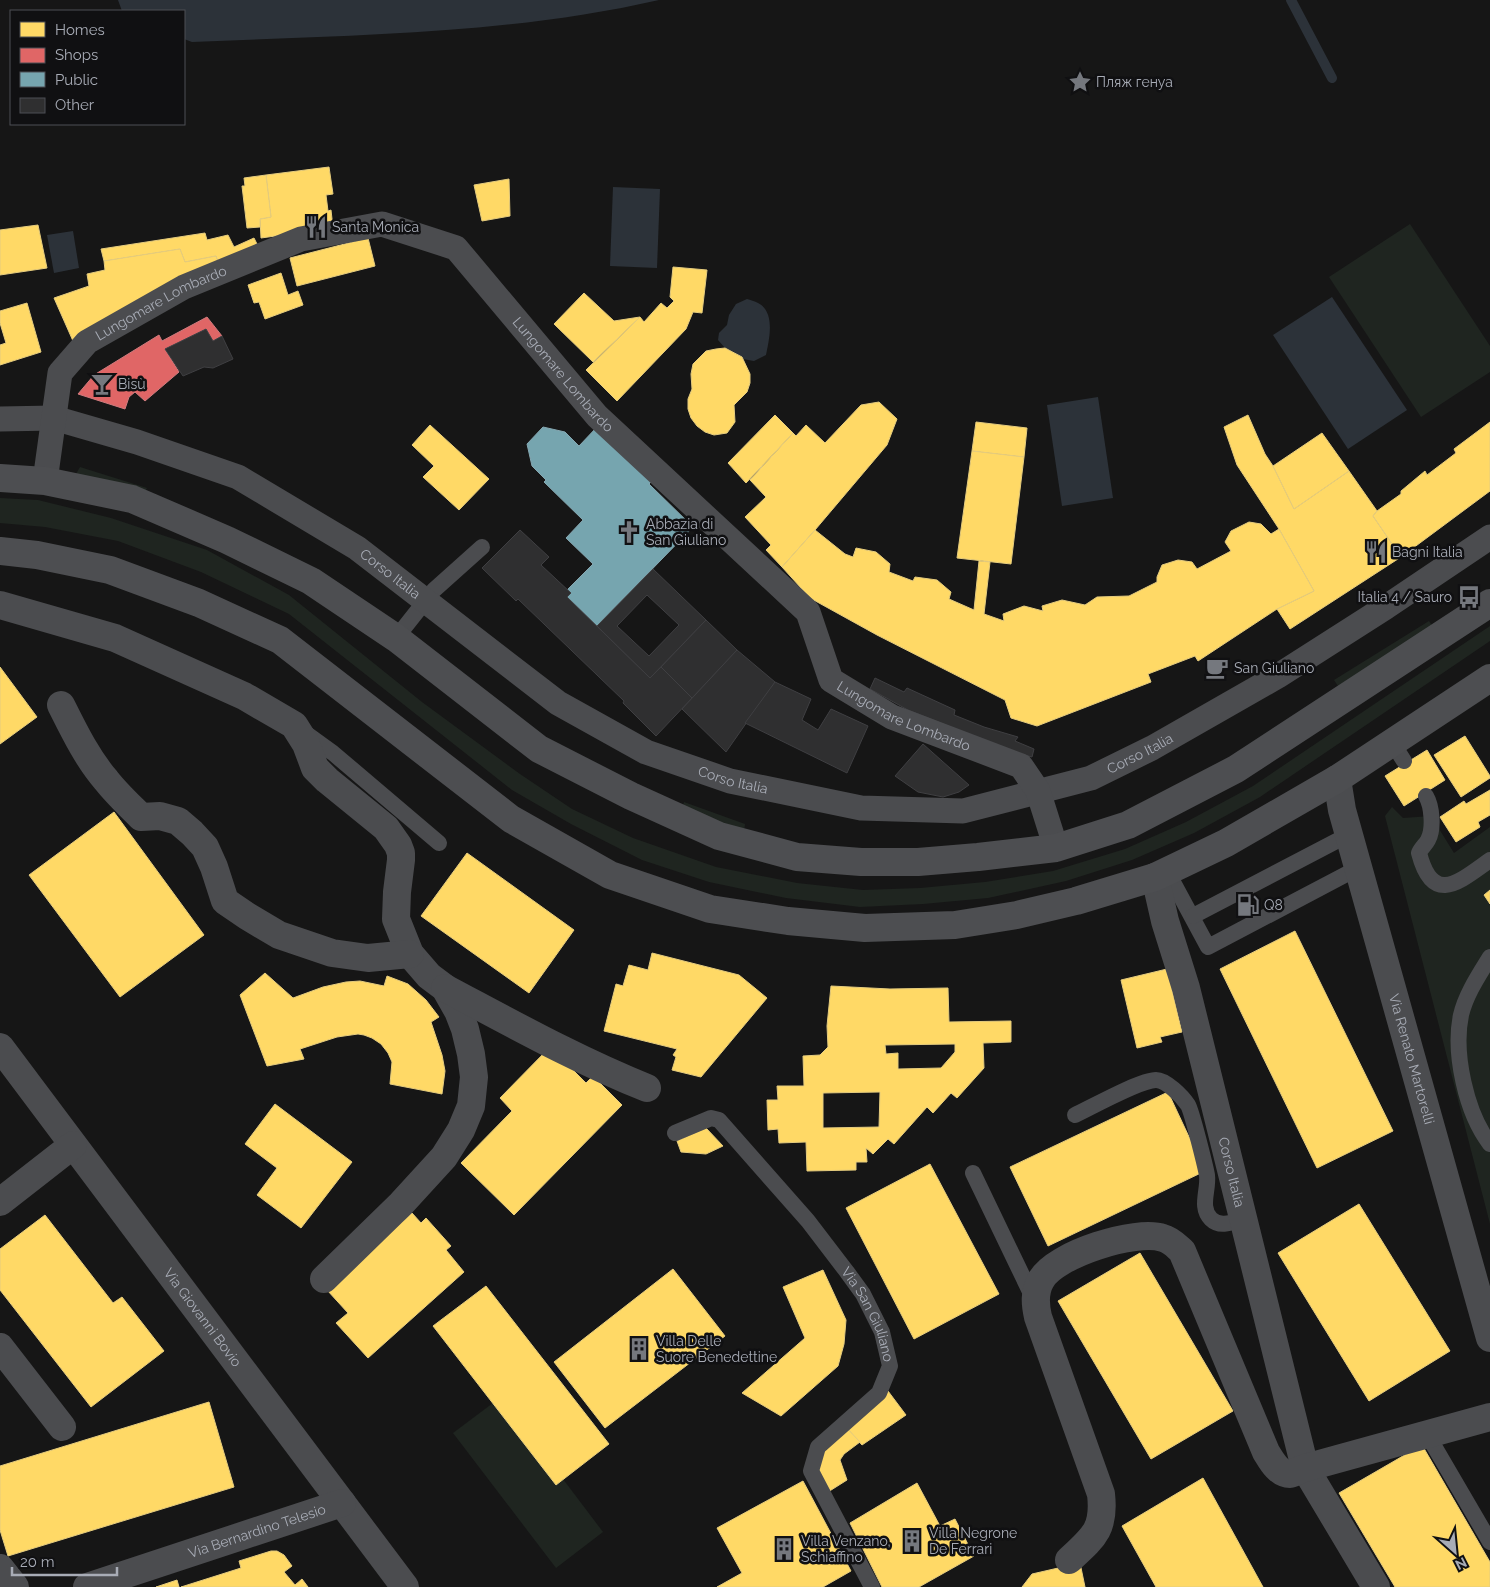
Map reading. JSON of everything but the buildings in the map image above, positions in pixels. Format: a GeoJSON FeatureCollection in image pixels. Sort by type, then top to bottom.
{"type":"FeatureCollection","features":[{"type":"Feature","properties":{"kind":"main road"},"geometry":{"type":"LineString","coordinates":[[0,478],[45,480],[132,499],[227,540],[311,581],[396,638],[539,749],[631,796],[719,836],[797,857],[861,862],[918,862],[978,857],[1056,848],[1128,825],[1236,768],[1490,603]]}},
{"type":"Feature","properties":{"kind":"main road"},"geometry":{"type":"LineString","coordinates":[[0,551],[36,554],[110,570],[199,603],[280,640],[511,819],[610,875],[710,908],[788,921],[865,928],[955,925],[1017,915],[1076,901],[1161,874],[1226,843],[1337,779],[1398,752],[1490,678]]}},
{"type":"Feature","properties":{"kind":"street","name":"Lungomare Lombardo"},"geometry":{"type":"LineString","coordinates":[[45,480],[60,373],[87,342],[184,287],[301,238],[382,224],[456,248],[597,416],[808,612],[831,680],[892,717],[1022,766],[1038,791],[1056,848]]}},
{"type":"Feature","properties":{"kind":"street","name":"Corso Italia"},"geometry":{"type":"LineString","coordinates":[[0,418],[54,418],[137,442],[238,477],[357,548],[558,703],[646,752],[730,781],[862,808],[963,811],[1091,778],[1152,748],[1278,676],[1386,607],[1490,537]]}},
{"type":"Feature","properties":{"kind":"street"},"geometry":{"type":"LineString","coordinates":[[0,605],[115,638],[244,696],[294,726],[306,744],[315,768],[332,785],[386,828],[398,845],[401,860],[395,908],[396,919],[410,954],[429,976],[445,988],[536,1037],[647,1088]]}},
{"type":"Feature","properties":{"kind":"street"},"geometry":{"type":"LineString","coordinates":[[61,705],[92,762],[106,781],[141,817],[160,816],[178,820],[205,848],[214,867],[225,901],[232,906],[279,935],[332,954],[368,958],[410,954]]}},
{"type":"Feature","properties":{"kind":"street","name":"Via Renato Martorelli"},"geometry":{"type":"LineString","coordinates":[[1337,779],[1348,835],[1490,1338]]}},
{"type":"Feature","properties":{"kind":"street","name":"Corso Italia"},"geometry":{"type":"LineString","coordinates":[[1161,874],[1165,921],[1188,998],[1305,1468],[1376,1587]]}},
{"type":"Feature","properties":{"kind":"street"},"geometry":{"type":"LineString","coordinates":[[324,1279],[407,1197],[444,1157],[461,1130],[471,1106],[474,1077],[465,1028],[445,988]]}},
{"type":"Feature","properties":{"kind":"street","name":"Via Giovanni Bovio"},"geometry":{"type":"LineString","coordinates":[[0,1047],[405,1587]]}},
{"type":"Feature","properties":{"kind":"street"},"geometry":{"type":"LineString","coordinates":[[0,1202],[73,1145]]}},
{"type":"Feature","properties":{"kind":"street"},"geometry":{"type":"LineString","coordinates":[[1069,1560],[1094,1536],[1103,1510],[1101,1494],[1038,1317],[1035,1302],[1041,1279],[1049,1269],[1088,1249],[1128,1238],[1163,1237],[1174,1243],[1182,1251],[1266,1452],[1272,1464],[1289,1474],[1490,1417]]}},
{"type":"Feature","properties":{"kind":"street"},"geometry":{"type":"LineString","coordinates":[[0,1347],[62,1427]]}},
{"type":"Feature","properties":{"kind":"street","name":"Via Bernardino Telesio"},"geometry":{"type":"LineString","coordinates":[[87,1587],[342,1502]]}},
{"type":"Feature","properties":{"kind":"street"},"geometry":{"type":"LineString","coordinates":[[0,1568],[15,1587]]}},
{"type":"Feature","properties":{"kind":"lane"},"geometry":{"type":"LineString","coordinates":[[396,638],[434,590],[482,547]]}},
{"type":"Feature","properties":{"kind":"lane"},"geometry":{"type":"LineString","coordinates":[[294,726],[333,753],[439,843]]}},
{"type":"Feature","properties":{"kind":"lane"},"geometry":{"type":"LineString","coordinates":[[1426,796],[1431,804],[1429,834],[1428,840],[1418,853],[1423,867],[1433,881],[1440,886],[1450,886],[1459,882],[1490,860]]}},
{"type":"Feature","properties":{"kind":"lane"},"geometry":{"type":"LineString","coordinates":[[1193,916],[1348,835]]}},
{"type":"Feature","properties":{"kind":"lane"},"geometry":{"type":"LineString","coordinates":[[1161,874],[1193,916],[1208,947],[1358,868]]}},
{"type":"Feature","properties":{"kind":"lane"},"geometry":{"type":"LineString","coordinates":[[1490,956],[1466,1000],[1461,1016],[1460,1049],[1462,1073],[1470,1107],[1476,1122],[1490,1144]]}},
{"type":"Feature","properties":{"kind":"lane"},"geometry":{"type":"LineString","coordinates":[[1075,1115],[1143,1082],[1156,1080],[1168,1084],[1188,1106],[1207,1176],[1204,1203],[1206,1213],[1211,1220],[1218,1224],[1243,1219]]}},
{"type":"Feature","properties":{"kind":"lane","name":"Via San Giuliano"},"geometry":{"type":"LineString","coordinates":[[675,1132],[712,1118],[719,1120],[808,1221],[863,1294],[882,1332],[890,1366],[879,1393],[818,1447],[811,1471],[872,1587]]}},
{"type":"Feature","properties":{"kind":"lane"},"geometry":{"type":"LineString","coordinates":[[973,1173],[1035,1302]]}},
{"type":"Feature","properties":{"kind":"lane"},"geometry":{"type":"LineString","coordinates":[[1427,1434],[1490,1542]]}},
{"type":"Feature","properties":{"kind":"shaded area"},"geometry":{"type":"Polygon","coordinates":[[[118,0],[659,0],[601,12],[485,27],[427,32],[192,42],[185,39],[185,10],[122,10],[118,0]]]}},
{"type":"Feature","properties":{"kind":"shaded area"},"geometry":{"type":"Polygon","coordinates":[[[613,187],[660,189],[657,268],[610,266],[613,187]]]}},
{"type":"Feature","properties":{"kind":"shaded area"},"geometry":{"type":"Polygon","coordinates":[[[1410,224],[1490,346],[1490,372],[1421,417],[1329,277],[1410,224]]]}},
{"type":"Feature","properties":{"kind":"shaded area"},"geometry":{"type":"Polygon","coordinates":[[[73,231],[79,268],[54,273],[47,235],[73,231]]]}},
{"type":"Feature","properties":{"kind":"shaded area"},"geometry":{"type":"Polygon","coordinates":[[[1332,297],[1407,410],[1348,449],[1273,335],[1332,297]]]}},
{"type":"Feature","properties":{"kind":"shaded area"},"geometry":{"type":"Polygon","coordinates":[[[747,299],[757,302],[764,307],[770,327],[766,355],[754,361],[743,359],[725,348],[718,340],[719,333],[727,325],[729,315],[736,304],[747,299]]]}},
{"type":"Feature","properties":{"kind":"shaded area"},"geometry":{"type":"Polygon","coordinates":[[[1098,397],[1113,498],[1062,506],[1047,405],[1098,397]]]}},
{"type":"Feature","properties":{"kind":"shaded area"},"geometry":{"type":"Polygon","coordinates":[[[80,467],[147,488],[144,494],[76,474],[80,467]]]}},
{"type":"Feature","properties":{"kind":"shaded area"},"geometry":{"type":"Polygon","coordinates":[[[0,498],[38,500],[111,518],[207,550],[289,595],[422,702],[520,774],[572,809],[633,838],[716,867],[797,883],[863,890],[920,888],[985,882],[1053,871],[1125,849],[1186,822],[1253,786],[1490,626],[1490,641],[1260,797],[1194,833],[1132,860],[1066,881],[988,898],[860,907],[786,898],[709,882],[642,860],[571,824],[512,790],[289,614],[201,572],[118,541],[45,527],[0,523],[0,498]]]}},
{"type":"Feature","properties":{"kind":"shaded area"},"geometry":{"type":"Polygon","coordinates":[[[1429,621],[1433,627],[1338,686],[1334,680],[1429,621]]]}},
{"type":"Feature","properties":{"kind":"shaded area"},"geometry":{"type":"Polygon","coordinates":[[[684,802],[745,824],[744,832],[682,810],[684,802]]]}},
{"type":"Feature","properties":{"kind":"shaded area"},"geometry":{"type":"Polygon","coordinates":[[[1392,807],[1403,818],[1431,816],[1454,853],[1490,827],[1490,1224],[1385,816],[1392,807]]]}},
{"type":"Feature","properties":{"kind":"shaded area"},"geometry":{"type":"Polygon","coordinates":[[[501,1397],[603,1532],[556,1568],[453,1433],[501,1397]]]}},
{"type":"Feature","properties":{"kind":"waterway"},"geometry":{"type":"LineString","coordinates":[[1291,0],[1332,78]]}},
{"type":"Feature","properties":{"kind":"place","name":"Пляж генуа"},"geometry":{"type":"Point","coordinates":[1080,82]}},
{"type":"Feature","properties":{"kind":"place","name":"Santa Monica"},"geometry":{"type":"Point","coordinates":[316,227]}},
{"type":"Feature","properties":{"kind":"place","name":"Bisù"},"geometry":{"type":"Point","coordinates":[102,384]}},
{"type":"Feature","properties":{"kind":"place","name":"Abbazia di San Giuliano"},"geometry":{"type":"Point","coordinates":[629,532]}},
{"type":"Feature","properties":{"kind":"place","name":"Bagni Italia"},"geometry":{"type":"Point","coordinates":[1376,552]}},
{"type":"Feature","properties":{"kind":"place","name":"Italia 4 / Sauro"},"geometry":{"type":"Point","coordinates":[1469,597]}},
{"type":"Feature","properties":{"kind":"place","name":"San Giuliano"},"geometry":{"type":"Point","coordinates":[1217,668]}},
{"type":"Feature","properties":{"kind":"place","name":"Q8"},"geometry":{"type":"Point","coordinates":[1248,905]}},
{"type":"Feature","properties":{"kind":"place","name":"Villa Delle Suore Benedettine"},"geometry":{"type":"Point","coordinates":[639,1349]}},
{"type":"Feature","properties":{"kind":"place","name":"Villa Negrone De Ferrari"},"geometry":{"type":"Point","coordinates":[912,1541]}},
{"type":"Feature","properties":{"kind":"place","name":"Villa Venzano, Schiaffino"},"geometry":{"type":"Point","coordinates":[784,1549]}}]}
